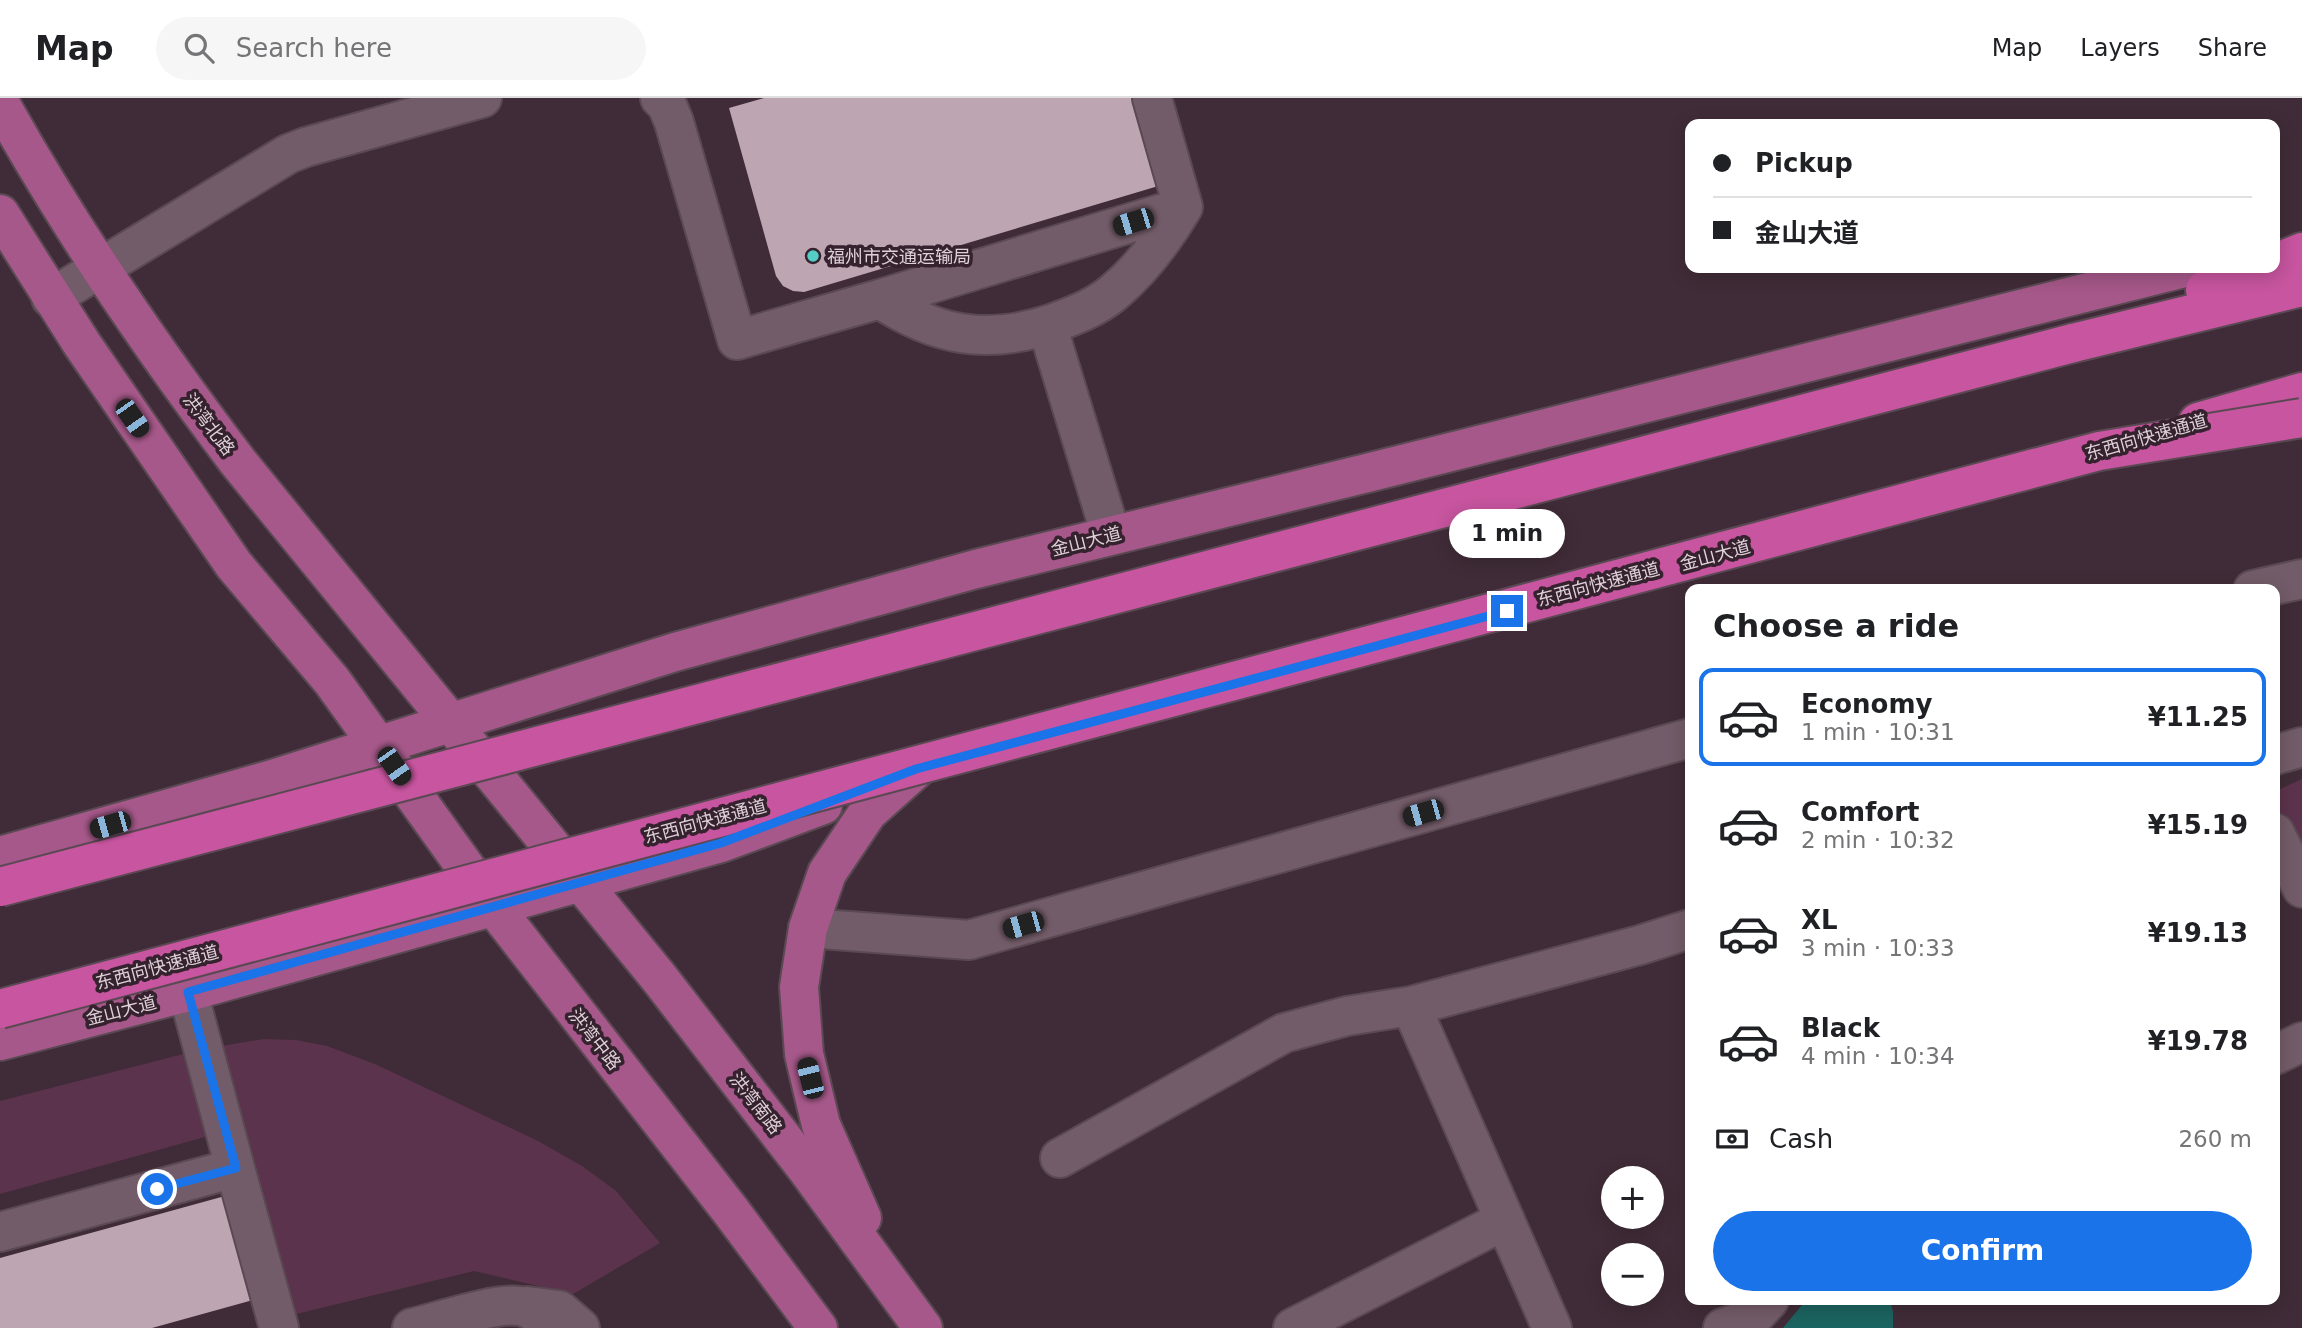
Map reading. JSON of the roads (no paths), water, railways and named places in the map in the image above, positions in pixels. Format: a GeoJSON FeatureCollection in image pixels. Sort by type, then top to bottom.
{"type":"FeatureCollection","features":[{"type":"Feature","properties":{"kind":"highway"},"geometry":{"type":"LineString","coordinates":[[2280,261],[2302,252]]}},
{"type":"Feature","properties":{"kind":"highway"},"geometry":{"type":"LineString","coordinates":[[2073,343],[2249,273]]}},
{"type":"Feature","properties":{"kind":"highway"},"geometry":{"type":"LineString","coordinates":[[0,887],[2073,343],[2302,287]]}},
{"type":"Feature","properties":{"kind":"highway","name":"东西向快速通道"},"geometry":{"type":"LineString","coordinates":[[0,1009],[2099,451],[2302,392]]}},
{"type":"Feature","properties":{"kind":"highway"},"geometry":{"type":"LineString","coordinates":[[2099,451],[2302,418]]}},
{"type":"Feature","properties":{"kind":"main road","name":"洪湾北路"},"geometry":{"type":"LineString","coordinates":[[0,103],[29,155],[100,268],[175,379],[237,462],[582,883]]}},
{"type":"Feature","properties":{"kind":"main road"},"geometry":{"type":"LineString","coordinates":[[0,215],[51,298],[234,565],[332,681],[379,746]]}},
{"type":"Feature","properties":{"kind":"main road"},"geometry":{"type":"LineString","coordinates":[[2280,247],[2302,243]]}},
{"type":"Feature","properties":{"kind":"main road","name":"金山大道"},"geometry":{"type":"LineString","coordinates":[[0,856],[269,780],[675,652],[963,573],[2164,273]]}},
{"type":"Feature","properties":{"kind":"main road","name":"金山大道"},"geometry":{"type":"LineString","coordinates":[[0,1041],[188,992],[721,843],[916,769],[2302,397]]}},
{"type":"Feature","properties":{"kind":"main road","name":"洪湾中路"},"geometry":{"type":"LineString","coordinates":[[379,746],[494,907],[730,1210],[818,1328]]}},
{"type":"Feature","properties":{"kind":"main road"},"geometry":{"type":"LineString","coordinates":[[889,1281],[821,1125],[804,1054],[799,987],[808,928],[827,873],[868,812],[916,769]]}},
{"type":"Feature","properties":{"kind":"main road","name":"洪湾南路"},"geometry":{"type":"LineString","coordinates":[[582,883],[801,1161],[923,1328]]}},
{"type":"Feature","properties":{"kind":"street"},"geometry":{"type":"LineString","coordinates":[[51,298],[288,154],[482,98]]}},
{"type":"Feature","properties":{"kind":"street"},"geometry":{"type":"LineString","coordinates":[[660,98],[667,105],[674,122],[737,340],[1183,206]]}},
{"type":"Feature","properties":{"kind":"street"},"geometry":{"type":"LineString","coordinates":[[880,299],[898,312],[928,326],[956,334],[986,337],[1036,329],[1089,309],[1112,294],[1154,250],[1183,206],[1152,98]]}},
{"type":"Feature","properties":{"kind":"street"},"geometry":{"type":"LineString","coordinates":[[1047,325],[1111,535]]}},
{"type":"Feature","properties":{"kind":"street"},"geometry":{"type":"LineString","coordinates":[[2280,584],[2302,579]]}},
{"type":"Feature","properties":{"kind":"street"},"geometry":{"type":"LineString","coordinates":[[808,928],[969,940],[1685,739]]}},
{"type":"Feature","properties":{"kind":"street"},"geometry":{"type":"LineString","coordinates":[[2280,754],[2302,747]]}},
{"type":"Feature","properties":{"kind":"street"},"geometry":{"type":"LineString","coordinates":[[2280,843],[2302,888]]}},
{"type":"Feature","properties":{"kind":"street"},"geometry":{"type":"LineString","coordinates":[[1060,1158],[1283,1032],[1348,1016],[1411,1006],[1685,930]]}},
{"type":"Feature","properties":{"kind":"street"},"geometry":{"type":"LineString","coordinates":[[188,992],[279,1328]]}},
{"type":"Feature","properties":{"kind":"street"},"geometry":{"type":"LineString","coordinates":[[1411,1006],[1552,1328]]}},
{"type":"Feature","properties":{"kind":"street"},"geometry":{"type":"LineString","coordinates":[[2280,1053],[2302,1042]]}},
{"type":"Feature","properties":{"kind":"street"},"geometry":{"type":"LineString","coordinates":[[0,1232],[236,1168]]}},
{"type":"Feature","properties":{"kind":"street"},"geometry":{"type":"LineString","coordinates":[[1293,1328],[1505,1220]]}},
{"type":"Feature","properties":{"kind":"street"},"geometry":{"type":"LineString","coordinates":[[412,1328],[503,1305],[535,1317],[559,1310],[580,1328]]}},
{"type":"Feature","properties":{"kind":"street"},"geometry":{"type":"LineString","coordinates":[[1723,1328],[1753,1317],[1764,1305]]}},
{"type":"Feature","properties":{"kind":"place","name":"福州市交通运输局"},"geometry":{"type":"Point","coordinates":[813,256]}}]}
